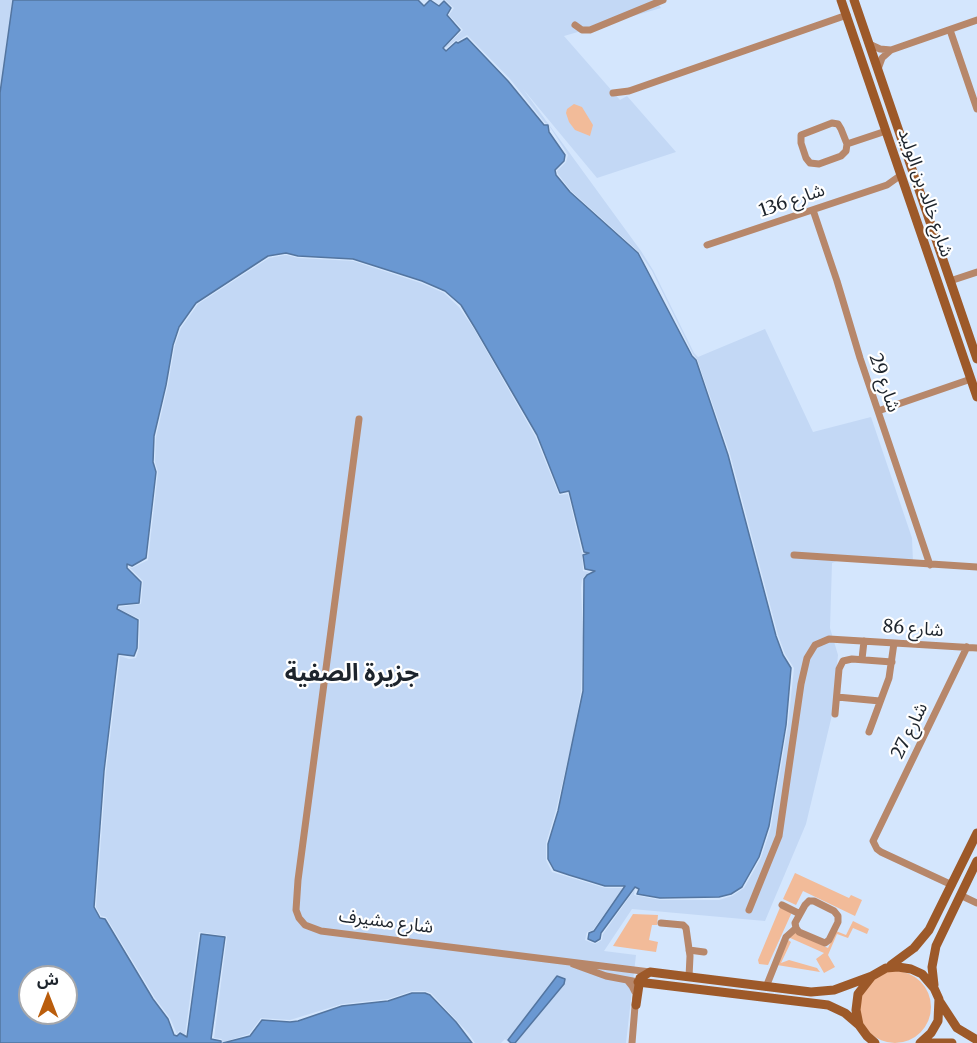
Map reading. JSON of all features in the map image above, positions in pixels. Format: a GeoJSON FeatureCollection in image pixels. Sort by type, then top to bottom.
{"type":"FeatureCollection","features":[{"type":"Feature","properties":{"kind":"main road","name":"شارع خالد بن الوليد"},"geometry":{"type":"LineString","coordinates":[[842,0],[977,397]]}},
{"type":"Feature","properties":{"kind":"main road","name":"شارع خالد بن الوليد"},"geometry":{"type":"LineString","coordinates":[[854,0],[950,281],[973,340],[977,359]]}},
{"type":"Feature","properties":{"kind":"main road"},"geometry":{"type":"LineString","coordinates":[[910,202],[917,204],[922,199]]}},
{"type":"Feature","properties":{"kind":"main road"},"geometry":{"type":"LineString","coordinates":[[916,218],[921,213],[928,214]]}},
{"type":"Feature","properties":{"kind":"main road"},"geometry":{"type":"LineString","coordinates":[[886,968],[905,956],[922,940],[934,921],[977,833]]}},
{"type":"Feature","properties":{"kind":"main road"},"geometry":{"type":"LineString","coordinates":[[934,988],[932,967],[936,946],[977,861]]}},
{"type":"Feature","properties":{"kind":"main road"},"geometry":{"type":"LineString","coordinates":[[886,968],[911,969],[927,978],[947,1016],[957,1028],[977,1040]]}},
{"type":"Feature","properties":{"kind":"main road","name":"شارع مشيرف"},"geometry":{"type":"LineString","coordinates":[[650,972],[823,992],[844,987],[886,968]]}},
{"type":"Feature","properties":{"kind":"main road"},"geometry":{"type":"LineString","coordinates":[[636,1005],[638,982],[643,975],[650,972]]}},
{"type":"Feature","properties":{"kind":"main road"},"geometry":{"type":"LineString","coordinates":[[866,1043],[856,1010],[858,994],[872,976]]}},
{"type":"Feature","properties":{"kind":"main road","name":"شارع مشيرف"},"geometry":{"type":"LineString","coordinates":[[638,982],[828,1005],[845,1013],[876,1043]]}},
{"type":"Feature","properties":{"kind":"main road"},"geometry":{"type":"LineString","coordinates":[[921,1043],[935,1027],[939,1013],[939,999]]}},
{"type":"Feature","properties":{"kind":"main road"},"geometry":{"type":"LineString","coordinates":[[921,1043],[952,1043]]}},
{"type":"Feature","properties":{"kind":"street"},"geometry":{"type":"LineString","coordinates":[[575,24],[582,30],[590,30],[663,0]]}},
{"type":"Feature","properties":{"kind":"street"},"geometry":{"type":"LineString","coordinates":[[613,93],[629,91],[847,15]]}},
{"type":"Feature","properties":{"kind":"street"},"geometry":{"type":"LineString","coordinates":[[878,69],[882,58],[891,50],[977,21]]}},
{"type":"Feature","properties":{"kind":"street"},"geometry":{"type":"LineString","coordinates":[[950,30],[977,109]]}},
{"type":"Feature","properties":{"kind":"street"},"geometry":{"type":"LineString","coordinates":[[869,44],[880,49],[891,50]]}},
{"type":"Feature","properties":{"kind":"street"},"geometry":{"type":"LineString","coordinates":[[619,100],[629,91]]}},
{"type":"Feature","properties":{"kind":"street"},"geometry":{"type":"LineString","coordinates":[[832,123],[840,126],[846,144],[846,151],[841,156],[813,164],[806,158],[800,138],[806,132],[832,123]]}},
{"type":"Feature","properties":{"kind":"street"},"geometry":{"type":"LineString","coordinates":[[846,144],[886,131]]}},
{"type":"Feature","properties":{"kind":"street","name":"شارع 136"},"geometry":{"type":"LineString","coordinates":[[707,245],[887,185],[901,175]]}},
{"type":"Feature","properties":{"kind":"street","name":"شارع 136"},"geometry":{"type":"LineString","coordinates":[[887,185],[905,185]]}},
{"type":"Feature","properties":{"kind":"street","name":"شارع 29"},"geometry":{"type":"LineString","coordinates":[[813,210],[837,281],[851,333],[930,565]]}},
{"type":"Feature","properties":{"kind":"street"},"geometry":{"type":"LineString","coordinates":[[950,281],[977,272]]}},
{"type":"Feature","properties":{"kind":"street"},"geometry":{"type":"LineString","coordinates":[[878,411],[971,379]]}},
{"type":"Feature","properties":{"kind":"street","name":"شارع مشيرف"},"geometry":{"type":"LineString","coordinates":[[359,419],[305,829],[296,910],[299,918],[304,925],[312,929],[650,972]]}},
{"type":"Feature","properties":{"kind":"street"},"geometry":{"type":"LineString","coordinates":[[794,555],[977,567]]}},
{"type":"Feature","properties":{"kind":"street","name":"شارع 86"},"geometry":{"type":"LineString","coordinates":[[749,909],[775,849],[783,824],[798,697],[810,651],[821,641],[829,639],[977,648]]}},
{"type":"Feature","properties":{"kind":"street"},"geometry":{"type":"LineString","coordinates":[[862,659],[864,641]]}},
{"type":"Feature","properties":{"kind":"street"},"geometry":{"type":"LineString","coordinates":[[869,732],[889,678],[894,643]]}},
{"type":"Feature","properties":{"kind":"street","name":"شارع 27"},"geometry":{"type":"LineString","coordinates":[[952,885],[877,849],[873,841],[967,647]]}},
{"type":"Feature","properties":{"kind":"street"},"geometry":{"type":"LineString","coordinates":[[835,714],[841,664],[849,659],[892,662]]}},
{"type":"Feature","properties":{"kind":"street"},"geometry":{"type":"LineString","coordinates":[[837,697],[880,701]]}},
{"type":"Feature","properties":{"kind":"street"},"geometry":{"type":"LineString","coordinates":[[960,895],[977,903]]}},
{"type":"Feature","properties":{"kind":"street"},"geometry":{"type":"LineString","coordinates":[[766,987],[786,937],[796,928],[806,903],[812,901],[834,911],[838,919],[829,940],[825,943],[799,932],[796,928]]}},
{"type":"Feature","properties":{"kind":"street"},"geometry":{"type":"LineString","coordinates":[[782,905],[800,914]]}},
{"type":"Feature","properties":{"kind":"street"},"geometry":{"type":"LineString","coordinates":[[661,923],[685,926],[689,950],[689,977]]}},
{"type":"Feature","properties":{"kind":"street"},"geometry":{"type":"LineString","coordinates":[[689,950],[704,952]]}},
{"type":"Feature","properties":{"kind":"street","name":"شارع مشيرف"},"geometry":{"type":"LineString","coordinates":[[562,961],[606,976],[638,982]]}},
{"type":"Feature","properties":{"kind":"street"},"geometry":{"type":"LineString","coordinates":[[626,980],[635,990],[636,1005],[632,1043]]}},
{"type":"Feature","properties":{"kind":"street"},"geometry":{"type":"LineString","coordinates":[[636,1005],[642,992],[653,984]]}},
{"type":"Feature","properties":{"kind":"shaded area"},"geometry":{"type":"Polygon","coordinates":[[[0,0],[13,0],[0,93],[0,0]]]}},
{"type":"Feature","properties":{"kind":"shaded area"},"geometry":{"type":"Polygon","coordinates":[[[445,0],[656,0],[661,8],[564,36],[620,100],[627,96],[676,152],[597,178],[523,89],[641,251],[653,270],[694,353],[698,357],[765,329],[813,432],[871,417],[912,538],[913,562],[849,556],[832,563],[830,628],[838,655],[832,715],[806,824],[765,921],[632,909],[604,951],[636,955],[626,1043],[509,1043],[505,1039],[501,1043],[475,1043],[431,993],[412,991],[388,999],[342,1004],[290,1020],[261,1018],[249,1034],[221,1043],[222,1039],[214,1038],[227,936],[199,932],[185,1035],[179,1031],[177,1034],[170,1018],[155,998],[106,917],[101,916],[96,907],[106,771],[120,656],[129,659],[136,658],[139,648],[140,619],[119,607],[141,604],[143,581],[129,567],[132,568],[148,560],[158,472],[155,462],[156,437],[175,345],[181,328],[198,304],[269,258],[286,255],[298,258],[353,261],[421,283],[444,293],[459,307],[474,329],[535,436],[559,495],[568,494],[582,553],[583,571],[589,572],[582,579],[581,588],[583,637],[581,691],[573,738],[546,843],[546,860],[552,872],[605,888],[623,888],[593,930],[587,932],[585,940],[595,944],[602,940],[603,934],[635,889],[634,895],[660,900],[719,900],[732,896],[744,888],[761,858],[771,827],[788,725],[794,668],[785,654],[778,635],[730,454],[697,359],[652,271],[639,252],[571,191],[558,174],[557,171],[566,162],[568,155],[548,124],[510,79],[467,35],[445,47],[463,30],[449,15],[454,8],[445,0]]]}},
{"type":"Feature","properties":{"kind":"shaded area"},"geometry":{"type":"Polygon","coordinates":[[[574,104],[582,107],[593,125],[590,136],[575,130],[569,122],[567,109],[574,104]]]}},
{"type":"Feature","properties":{"kind":"shaded area"},"geometry":{"type":"Polygon","coordinates":[[[795,873],[849,898],[851,895],[862,900],[855,916],[803,891],[796,905],[783,899],[795,873]]]}},
{"type":"Feature","properties":{"kind":"shaded area"},"geometry":{"type":"Polygon","coordinates":[[[781,905],[792,912],[768,965],[759,964],[758,960],[781,905]]]}},
{"type":"Feature","properties":{"kind":"shaded area"},"geometry":{"type":"Polygon","coordinates":[[[633,914],[658,915],[657,925],[652,925],[649,940],[658,942],[656,952],[613,946],[633,914]]]}},
{"type":"Feature","properties":{"kind":"shaded area"},"geometry":{"type":"Polygon","coordinates":[[[853,921],[869,929],[867,934],[853,928],[848,938],[837,934],[828,955],[835,967],[824,973],[816,959],[824,953],[788,937],[792,931],[828,948],[836,931],[846,935],[853,921]]]}},
{"type":"Feature","properties":{"kind":"shaded area"},"geometry":{"type":"Polygon","coordinates":[[[788,940],[791,942],[781,963],[789,960],[817,968],[820,972],[777,965],[788,940]]]}},
{"type":"Feature","properties":{"kind":"shaded area"},"geometry":{"type":"Polygon","coordinates":[[[895,971],[915,977],[925,987],[931,1007],[925,1027],[915,1037],[895,1043],[875,1037],[865,1027],[859,1007],[865,987],[875,977],[895,971]]]}},
{"type":"Feature","properties":{"kind":"water"},"geometry":{"type":"Polygon","coordinates":[[[13,0],[418,0],[424,6],[430,0],[439,6],[444,1],[451,8],[447,15],[460,30],[443,48],[446,51],[456,42],[467,38],[508,81],[544,125],[548,125],[549,132],[565,155],[564,161],[555,170],[556,175],[570,192],[638,253],[696,360],[728,455],[776,636],[791,668],[786,725],[769,826],[759,857],[742,887],[731,894],[719,897],[660,898],[637,894],[639,889],[635,887],[601,933],[600,939],[595,942],[588,939],[589,933],[594,931],[625,886],[605,886],[554,870],[548,859],[548,844],[558,811],[583,691],[584,579],[595,571],[585,569],[583,555],[589,553],[584,552],[569,491],[560,493],[537,435],[461,305],[445,291],[422,281],[353,259],[298,256],[286,253],[268,256],[196,303],[179,327],[173,345],[154,436],[153,462],[156,472],[146,558],[132,566],[127,564],[127,568],[141,582],[139,603],[118,605],[117,609],[138,620],[137,648],[134,656],[118,654],[104,771],[94,907],[100,918],[105,919],[153,999],[168,1019],[174,1035],[177,1036],[180,1033],[187,1037],[201,934],[225,937],[211,1039],[221,1041],[221,1043],[0,1043],[0,93],[13,0]]]}},
{"type":"Feature","properties":{"kind":"water"},"geometry":{"type":"Polygon","coordinates":[[[557,976],[565,979],[564,984],[515,1043],[511,1043],[508,1040],[557,976]]]}},
{"type":"Feature","properties":{"kind":"water"},"geometry":{"type":"Polygon","coordinates":[[[412,993],[430,995],[472,1043],[223,1043],[250,1036],[262,1020],[298,1021],[342,1006],[388,1001],[412,993]]]}},
{"type":"Feature","properties":{"kind":"district","name":"جزيرة الصفية"},"geometry":{"type":"Point","coordinates":[352,674]}}]}
